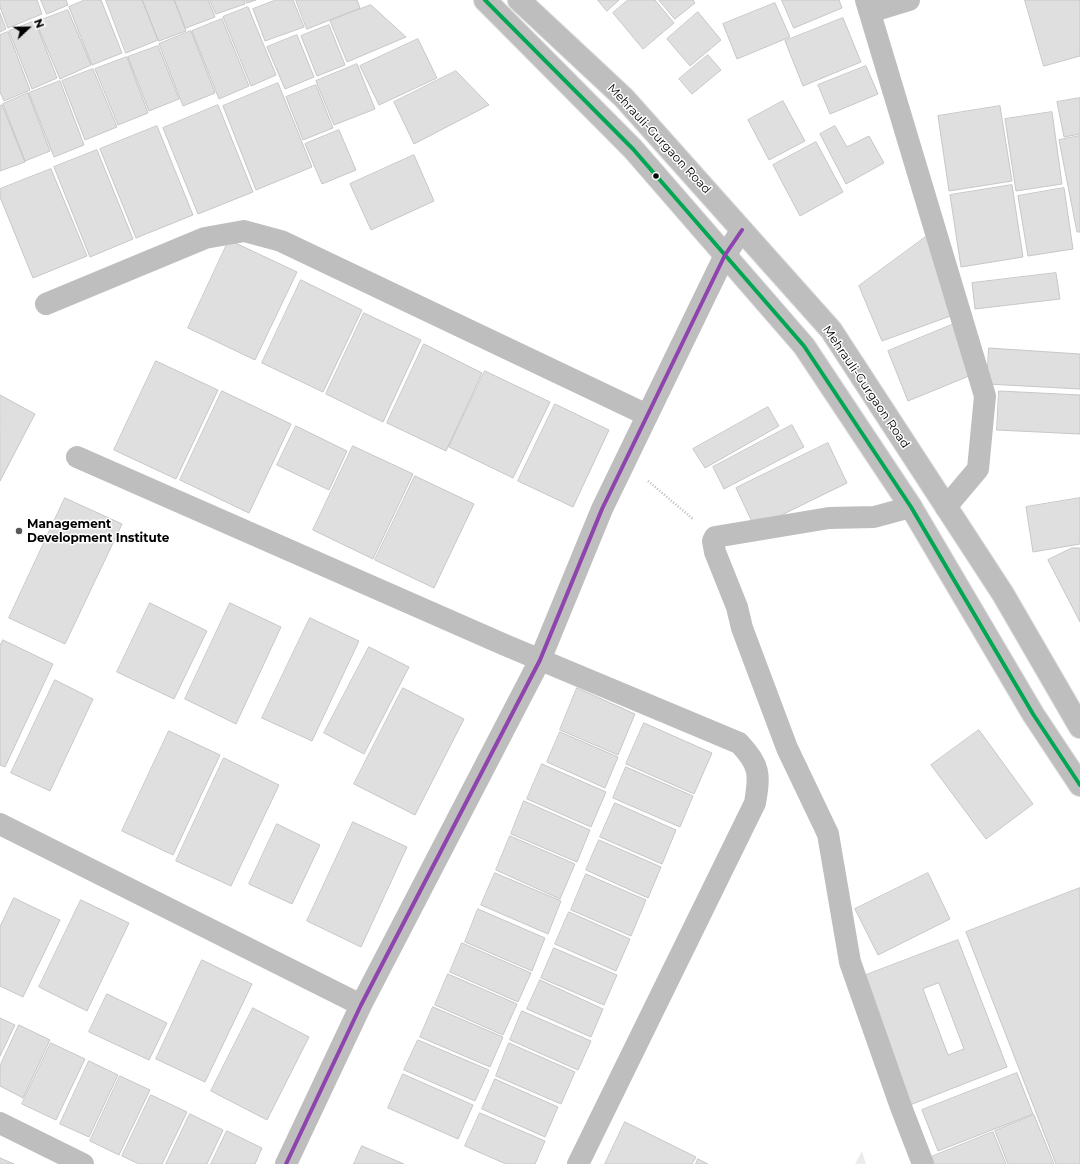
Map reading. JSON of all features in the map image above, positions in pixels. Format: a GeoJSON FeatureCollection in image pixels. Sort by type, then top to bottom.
{"type":"FeatureCollection","features":[{"type":"Feature","properties":{"kind":"street"},"geometry":{"type":"LineString","coordinates":[[485,0],[633,149],[804,346],[911,507],[1033,714],[1080,785]]}},
{"type":"Feature","properties":{"kind":"street","name":"Mehrauli-Gurgaon Road"},"geometry":{"type":"LineString","coordinates":[[519,0],[624,98],[831,330],[1003,594],[1080,726]]}},
{"type":"Feature","properties":{"kind":"street"},"geometry":{"type":"LineString","coordinates":[[909,0],[868,6],[985,396],[978,469],[946,507]]}},
{"type":"Feature","properties":{"kind":"street"},"geometry":{"type":"LineString","coordinates":[[286,1164],[361,1005],[540,660],[602,509],[624,461],[725,255],[742,230]]}},
{"type":"Feature","properties":{"kind":"street"},"geometry":{"type":"LineString","coordinates":[[46,304],[205,238],[244,231],[281,241],[647,415]]}},
{"type":"Feature","properties":{"kind":"street"},"geometry":{"type":"LineString","coordinates":[[76,457],[540,660],[739,743],[751,756],[759,778],[755,802],[578,1164]]}},
{"type":"Feature","properties":{"kind":"street"},"geometry":{"type":"LineString","coordinates":[[911,507],[874,517],[829,518],[715,537],[713,541],[715,552],[737,607],[742,628],[787,748],[828,834],[850,962],[901,1107],[923,1164]]}},
{"type":"Feature","properties":{"kind":"street"},"geometry":{"type":"LineString","coordinates":[[0,824],[361,1005]]}},
{"type":"Feature","properties":{"kind":"street"},"geometry":{"type":"LineString","coordinates":[[0,1123],[83,1164]]}},
{"type":"Feature","properties":{"kind":"path"},"geometry":{"type":"LineString","coordinates":[[624,461],[715,537]]}},
{"type":"Feature","properties":{"kind":"shaded area"},"geometry":{"type":"Polygon","coordinates":[[[862,1151],[866,1164],[855,1164],[862,1151]]]}},
{"type":"Feature","properties":{"kind":"building"},"geometry":{"type":"Polygon","coordinates":[[[0,0],[37,0],[42,14],[8,28],[0,7],[0,0]]]}},
{"type":"Feature","properties":{"kind":"building"},"geometry":{"type":"Polygon","coordinates":[[[41,0],[66,0],[68,5],[47,14],[41,0]]]}},
{"type":"Feature","properties":{"kind":"building"},"geometry":{"type":"Polygon","coordinates":[[[85,0],[101,0],[122,53],[92,65],[69,7],[85,0]]]}},
{"type":"Feature","properties":{"kind":"building"},"geometry":{"type":"Polygon","coordinates":[[[106,0],[142,0],[158,40],[126,53],[106,0]]]}},
{"type":"Feature","properties":{"kind":"building"},"geometry":{"type":"Polygon","coordinates":[[[143,0],[174,0],[186,31],[159,41],[143,0]]]}},
{"type":"Feature","properties":{"kind":"building"},"geometry":{"type":"Polygon","coordinates":[[[175,0],[208,0],[215,17],[186,28],[175,0]]]}},
{"type":"Feature","properties":{"kind":"building"},"geometry":{"type":"Polygon","coordinates":[[[210,0],[244,0],[245,4],[216,14],[210,0]]]}},
{"type":"Feature","properties":{"kind":"building"},"geometry":{"type":"Polygon","coordinates":[[[246,0],[256,0],[247,3],[246,0]]]}},
{"type":"Feature","properties":{"kind":"building"},"geometry":{"type":"Polygon","coordinates":[[[276,0],[293,0],[304,27],[265,41],[253,9],[276,0]]]}},
{"type":"Feature","properties":{"kind":"building"},"geometry":{"type":"Polygon","coordinates":[[[296,0],[357,0],[360,8],[307,29],[296,0]]]}},
{"type":"Feature","properties":{"kind":"building"},"geometry":{"type":"Polygon","coordinates":[[[598,0],[619,0],[607,11],[598,0]]]}},
{"type":"Feature","properties":{"kind":"building"},"geometry":{"type":"Polygon","coordinates":[[[628,0],[655,0],[674,23],[643,49],[613,13],[628,0]]]}},
{"type":"Feature","properties":{"kind":"building"},"geometry":{"type":"Polygon","coordinates":[[[659,0],[693,0],[695,3],[675,19],[659,0]]]}},
{"type":"Feature","properties":{"kind":"building"},"geometry":{"type":"Polygon","coordinates":[[[782,0],[839,0],[842,8],[794,28],[782,0]]]}},
{"type":"Feature","properties":{"kind":"building"},"geometry":{"type":"Polygon","coordinates":[[[1025,0],[1080,0],[1080,56],[1044,66],[1025,0]]]}},
{"type":"Feature","properties":{"kind":"building"},"geometry":{"type":"Polygon","coordinates":[[[775,3],[790,37],[737,59],[723,24],[775,3]]]}},
{"type":"Feature","properties":{"kind":"building"},"geometry":{"type":"Polygon","coordinates":[[[371,5],[406,37],[347,62],[330,21],[371,5]]]}},
{"type":"Feature","properties":{"kind":"building"},"geometry":{"type":"Polygon","coordinates":[[[248,7],[276,75],[251,86],[223,17],[248,7]]]}},
{"type":"Feature","properties":{"kind":"building"},"geometry":{"type":"Polygon","coordinates":[[[68,10],[91,65],[60,79],[36,22],[68,10]]]}},
{"type":"Feature","properties":{"kind":"building"},"geometry":{"type":"Polygon","coordinates":[[[698,12],[721,40],[690,66],[667,39],[698,12]]]}},
{"type":"Feature","properties":{"kind":"building"},"geometry":{"type":"Polygon","coordinates":[[[0,13],[6,29],[0,32],[0,13]]]}},
{"type":"Feature","properties":{"kind":"building"},"geometry":{"type":"Polygon","coordinates":[[[843,18],[861,62],[803,86],[785,41],[843,18]]]}},
{"type":"Feature","properties":{"kind":"building"},"geometry":{"type":"Polygon","coordinates":[[[222,19],[249,86],[219,99],[192,31],[222,19]]]}},
{"type":"Feature","properties":{"kind":"building"},"geometry":{"type":"Polygon","coordinates":[[[35,21],[57,78],[32,89],[9,31],[35,21]]]}},
{"type":"Feature","properties":{"kind":"building"},"geometry":{"type":"Polygon","coordinates":[[[329,25],[345,65],[317,76],[301,36],[329,25]]]}},
{"type":"Feature","properties":{"kind":"building"},"geometry":{"type":"Polygon","coordinates":[[[191,31],[215,93],[183,106],[159,44],[191,31]]]}},
{"type":"Feature","properties":{"kind":"building"},"geometry":{"type":"Polygon","coordinates":[[[8,32],[30,90],[4,101],[0,92],[0,35],[8,32]]]}},
{"type":"Feature","properties":{"kind":"building"},"geometry":{"type":"Polygon","coordinates":[[[297,35],[314,77],[285,89],[267,47],[297,35]]]}},
{"type":"Feature","properties":{"kind":"building"},"geometry":{"type":"Polygon","coordinates":[[[418,39],[437,78],[379,105],[360,66],[418,39]]]}},
{"type":"Feature","properties":{"kind":"building"},"geometry":{"type":"Polygon","coordinates":[[[158,46],[179,99],[149,111],[128,57],[158,46]]]}},
{"type":"Feature","properties":{"kind":"building"},"geometry":{"type":"Polygon","coordinates":[[[708,55],[721,70],[692,94],[679,79],[708,55]]]}},
{"type":"Feature","properties":{"kind":"building"},"geometry":{"type":"Polygon","coordinates":[[[127,57],[148,113],[118,125],[95,69],[127,57]]]}},
{"type":"Feature","properties":{"kind":"building"},"geometry":{"type":"Polygon","coordinates":[[[357,64],[375,109],[334,125],[316,81],[357,64]]]}},
{"type":"Feature","properties":{"kind":"building"},"geometry":{"type":"Polygon","coordinates":[[[866,66],[878,94],[830,114],[818,85],[866,66]]]}},
{"type":"Feature","properties":{"kind":"building"},"geometry":{"type":"Polygon","coordinates":[[[93,69],[117,127],[85,140],[62,81],[93,69]]]}},
{"type":"Feature","properties":{"kind":"building"},"geometry":{"type":"Polygon","coordinates":[[[456,71],[489,105],[414,144],[394,102],[456,71]]]}},
{"type":"Feature","properties":{"kind":"building"},"geometry":{"type":"Polygon","coordinates":[[[60,81],[84,145],[54,157],[29,93],[60,81]]]}},
{"type":"Feature","properties":{"kind":"building"},"geometry":{"type":"Polygon","coordinates":[[[278,83],[312,167],[256,190],[223,106],[278,83]]]}},
{"type":"Feature","properties":{"kind":"building"},"geometry":{"type":"Polygon","coordinates":[[[316,85],[333,128],[303,140],[286,97],[316,85]]]}},
{"type":"Feature","properties":{"kind":"building"},"geometry":{"type":"Polygon","coordinates":[[[28,93],[50,151],[25,161],[3,104],[28,93]]]}},
{"type":"Feature","properties":{"kind":"building"},"geometry":{"type":"Polygon","coordinates":[[[1080,98],[1080,134],[1064,137],[1057,102],[1080,98]]]}},
{"type":"Feature","properties":{"kind":"building"},"geometry":{"type":"Polygon","coordinates":[[[783,101],[805,141],[769,160],[748,120],[783,101]]]}},
{"type":"Feature","properties":{"kind":"building"},"geometry":{"type":"Polygon","coordinates":[[[2,105],[25,162],[0,171],[0,106],[2,105]]]}},
{"type":"Feature","properties":{"kind":"building"},"geometry":{"type":"Polygon","coordinates":[[[218,105],[253,192],[198,214],[163,128],[218,105]]]}},
{"type":"Feature","properties":{"kind":"building"},"geometry":{"type":"Polygon","coordinates":[[[1000,106],[1012,181],[949,191],[938,116],[1000,106]]]}},
{"type":"Feature","properties":{"kind":"building"},"geometry":{"type":"Polygon","coordinates":[[[1052,112],[1062,184],[1016,191],[1005,119],[1052,112]]]}},
{"type":"Feature","properties":{"kind":"building"},"geometry":{"type":"Polygon","coordinates":[[[157,126],[193,215],[136,238],[100,149],[157,126]]]}},
{"type":"Feature","properties":{"kind":"building"},"geometry":{"type":"Polygon","coordinates":[[[835,126],[847,147],[869,136],[884,163],[846,184],[820,134],[835,126]]]}},
{"type":"Feature","properties":{"kind":"building"},"geometry":{"type":"Polygon","coordinates":[[[339,130],[356,170],[322,184],[305,144],[339,130]]]}},
{"type":"Feature","properties":{"kind":"building"},"geometry":{"type":"Polygon","coordinates":[[[1080,136],[1080,232],[1077,232],[1059,140],[1080,136]]]}},
{"type":"Feature","properties":{"kind":"building"},"geometry":{"type":"Polygon","coordinates":[[[816,142],[843,192],[800,216],[773,165],[816,142]]]}},
{"type":"Feature","properties":{"kind":"building"},"geometry":{"type":"Polygon","coordinates":[[[97,150],[133,239],[90,257],[54,167],[97,150]]]}},
{"type":"Feature","properties":{"kind":"building"},"geometry":{"type":"Polygon","coordinates":[[[414,155],[434,201],[371,230],[350,184],[414,155]]]}},
{"type":"Feature","properties":{"kind":"building"},"geometry":{"type":"Polygon","coordinates":[[[51,169],[87,256],[33,278],[0,197],[0,189],[51,169]]]}},
{"type":"Feature","properties":{"kind":"building"},"geometry":{"type":"Polygon","coordinates":[[[1012,185],[1023,257],[961,267],[950,195],[1012,185]]]}},
{"type":"Feature","properties":{"kind":"building"},"geometry":{"type":"Polygon","coordinates":[[[1064,188],[1073,249],[1028,256],[1018,196],[1064,188]]]}},
{"type":"Feature","properties":{"kind":"building"},"geometry":{"type":"Polygon","coordinates":[[[927,236],[956,314],[882,341],[859,286],[927,236]]]}},
{"type":"Feature","properties":{"kind":"building"},"geometry":{"type":"Polygon","coordinates":[[[229,240],[297,272],[255,360],[188,328],[229,240]]]}},
{"type":"Feature","properties":{"kind":"building"},"geometry":{"type":"Polygon","coordinates":[[[1056,273],[1060,299],[975,309],[972,283],[1056,273]]]}},
{"type":"Feature","properties":{"kind":"building"},"geometry":{"type":"Polygon","coordinates":[[[301,280],[362,310],[323,392],[262,363],[301,280]]]}},
{"type":"Feature","properties":{"kind":"building"},"geometry":{"type":"Polygon","coordinates":[[[364,313],[421,340],[383,422],[326,394],[364,313]]]}},
{"type":"Feature","properties":{"kind":"building"},"geometry":{"type":"Polygon","coordinates":[[[954,324],[974,374],[908,401],[888,351],[954,324]]]}},
{"type":"Feature","properties":{"kind":"building"},"geometry":{"type":"Polygon","coordinates":[[[424,344],[482,373],[446,451],[387,423],[424,344]]]}},
{"type":"Feature","properties":{"kind":"building"},"geometry":{"type":"Polygon","coordinates":[[[989,348],[1080,354],[1080,389],[987,384],[989,348]]]}},
{"type":"Feature","properties":{"kind":"building"},"geometry":{"type":"Polygon","coordinates":[[[156,361],[218,390],[176,479],[114,450],[156,361]]]}},
{"type":"Feature","properties":{"kind":"building"},"geometry":{"type":"Polygon","coordinates":[[[485,371],[550,402],[513,478],[449,447],[485,371]]]}},
{"type":"Feature","properties":{"kind":"building"},"geometry":{"type":"Polygon","coordinates":[[[222,391],[291,424],[249,513],[180,480],[222,391]]]}},
{"type":"Feature","properties":{"kind":"building"},"geometry":{"type":"Polygon","coordinates":[[[999,391],[1080,395],[1080,434],[997,430],[999,391]]]}},
{"type":"Feature","properties":{"kind":"building"},"geometry":{"type":"Polygon","coordinates":[[[0,395],[35,414],[0,481],[0,395]]]}},
{"type":"Feature","properties":{"kind":"building"},"geometry":{"type":"Polygon","coordinates":[[[555,404],[609,430],[573,507],[518,481],[555,404]]]}},
{"type":"Feature","properties":{"kind":"building"},"geometry":{"type":"Polygon","coordinates":[[[768,407],[779,426],[705,468],[693,449],[768,407]]]}},
{"type":"Feature","properties":{"kind":"building"},"geometry":{"type":"Polygon","coordinates":[[[792,425],[804,447],[724,489],[713,467],[792,425]]]}},
{"type":"Feature","properties":{"kind":"building"},"geometry":{"type":"Polygon","coordinates":[[[296,426],[347,451],[329,490],[277,465],[296,426]]]}},
{"type":"Feature","properties":{"kind":"building"},"geometry":{"type":"Polygon","coordinates":[[[828,443],[847,483],[755,528],[736,488],[828,443]]]}},
{"type":"Feature","properties":{"kind":"building"},"geometry":{"type":"Polygon","coordinates":[[[353,446],[413,474],[373,559],[313,530],[353,446]]]}},
{"type":"Feature","properties":{"kind":"building"},"geometry":{"type":"Polygon","coordinates":[[[415,476],[474,504],[434,588],[375,560],[415,476]]]}},
{"type":"Feature","properties":{"kind":"building"},"geometry":{"type":"Polygon","coordinates":[[[65,498],[122,524],[65,644],[9,618],[65,498]]]}},
{"type":"Feature","properties":{"kind":"building"},"geometry":{"type":"Polygon","coordinates":[[[1080,498],[1080,544],[1033,552],[1026,507],[1080,498]]]}},
{"type":"Feature","properties":{"kind":"building"},"geometry":{"type":"Polygon","coordinates":[[[1072,548],[1080,548],[1080,622],[1048,560],[1072,548]]]}},
{"type":"Feature","properties":{"kind":"building"},"geometry":{"type":"Polygon","coordinates":[[[150,603],[207,631],[174,699],[117,672],[150,603]]]}},
{"type":"Feature","properties":{"kind":"building"},"geometry":{"type":"Polygon","coordinates":[[[230,603],[281,627],[236,724],[185,699],[230,603]]]}},
{"type":"Feature","properties":{"kind":"building"},"geometry":{"type":"Polygon","coordinates":[[[310,618],[359,641],[312,741],[262,718],[310,618]]]}},
{"type":"Feature","properties":{"kind":"building"},"geometry":{"type":"Polygon","coordinates":[[[3,640],[53,664],[5,767],[0,765],[0,646],[3,640]]]}},
{"type":"Feature","properties":{"kind":"building"},"geometry":{"type":"Polygon","coordinates":[[[369,647],[409,667],[364,754],[324,733],[369,647]]]}},
{"type":"Feature","properties":{"kind":"building"},"geometry":{"type":"Polygon","coordinates":[[[55,680],[93,699],[50,791],[11,773],[55,680]]]}},
{"type":"Feature","properties":{"kind":"building"},"geometry":{"type":"Polygon","coordinates":[[[403,688],[464,719],[415,815],[354,784],[403,688]]]}},
{"type":"Feature","properties":{"kind":"building"},"geometry":{"type":"Polygon","coordinates":[[[577,688],[635,714],[618,755],[560,730],[577,688]]]}},
{"type":"Feature","properties":{"kind":"building"},"geometry":{"type":"Polygon","coordinates":[[[644,723],[712,753],[694,794],[626,764],[644,723]]]}},
{"type":"Feature","properties":{"kind":"building"},"geometry":{"type":"Polygon","coordinates":[[[979,730],[1033,804],[986,839],[931,765],[979,730]]]}},
{"type":"Feature","properties":{"kind":"building"},"geometry":{"type":"Polygon","coordinates":[[[169,731],[220,755],[173,855],[122,831],[169,731]]]}},
{"type":"Feature","properties":{"kind":"building"},"geometry":{"type":"Polygon","coordinates":[[[560,732],[618,757],[605,788],[547,762],[560,732]]]}},
{"type":"Feature","properties":{"kind":"building"},"geometry":{"type":"Polygon","coordinates":[[[224,758],[279,785],[231,886],[176,861],[224,758]]]}},
{"type":"Feature","properties":{"kind":"building"},"geometry":{"type":"Polygon","coordinates":[[[542,764],[606,792],[591,827],[527,799],[542,764]]]}},
{"type":"Feature","properties":{"kind":"building"},"geometry":{"type":"Polygon","coordinates":[[[626,767],[693,796],[680,827],[613,798],[626,767]]]}},
{"type":"Feature","properties":{"kind":"building"},"geometry":{"type":"Polygon","coordinates":[[[524,801],[590,830],[577,862],[511,834],[524,801]]]}},
{"type":"Feature","properties":{"kind":"building"},"geometry":{"type":"Polygon","coordinates":[[[615,803],[676,830],[662,864],[600,837],[615,803]]]}},
{"type":"Feature","properties":{"kind":"building"},"geometry":{"type":"Polygon","coordinates":[[[353,822],[407,847],[361,947],[307,921],[353,822]]]}},
{"type":"Feature","properties":{"kind":"building"},"geometry":{"type":"Polygon","coordinates":[[[277,824],[320,845],[292,904],[249,884],[277,824]]]}},
{"type":"Feature","properties":{"kind":"building"},"geometry":{"type":"Polygon","coordinates":[[[510,836],[575,864],[560,899],[496,870],[510,836]]]}},
{"type":"Feature","properties":{"kind":"building"},"geometry":{"type":"Polygon","coordinates":[[[599,840],[661,867],[648,898],[586,870],[599,840]]]}},
{"type":"Feature","properties":{"kind":"building"},"geometry":{"type":"Polygon","coordinates":[[[495,873],[561,901],[548,934],[481,905],[495,873]]]}},
{"type":"Feature","properties":{"kind":"building"},"geometry":{"type":"Polygon","coordinates":[[[928,873],[950,919],[878,955],[855,909],[928,873]]]}},
{"type":"Feature","properties":{"kind":"building"},"geometry":{"type":"Polygon","coordinates":[[[586,874],[646,900],[631,936],[571,910],[586,874]]]}},
{"type":"Feature","properties":{"kind":"building"},"geometry":{"type":"Polygon","coordinates":[[[1080,888],[1080,1164],[1056,1164],[966,932],[1080,888]]]}},
{"type":"Feature","properties":{"kind":"building"},"geometry":{"type":"Polygon","coordinates":[[[14,898],[60,920],[23,997],[0,986],[0,927],[14,898]]]}},
{"type":"Feature","properties":{"kind":"building"},"geometry":{"type":"Polygon","coordinates":[[[81,900],[129,923],[87,1011],[39,987],[81,900]]]}},
{"type":"Feature","properties":{"kind":"building"},"geometry":{"type":"Polygon","coordinates":[[[478,909],[545,938],[532,971],[465,942],[478,909]]]}},
{"type":"Feature","properties":{"kind":"building"},"geometry":{"type":"Polygon","coordinates":[[[569,912],[630,939],[616,971],[555,944],[569,912]]]}},
{"type":"Feature","properties":{"kind":"building"},"geometry":{"type":"Polygon","coordinates":[[[958,940],[1007,1067],[910,1105],[861,977],[958,940]],[[939,983],[923,989],[948,1055],[964,1049],[939,983]]]}},
{"type":"Feature","properties":{"kind":"building"},"geometry":{"type":"Polygon","coordinates":[[[462,943],[531,973],[518,1002],[450,972],[462,943]]]}},
{"type":"Feature","properties":{"kind":"building"},"geometry":{"type":"Polygon","coordinates":[[[554,948],[617,975],[604,1005],[541,978],[554,948]]]}},
{"type":"Feature","properties":{"kind":"building"},"geometry":{"type":"Polygon","coordinates":[[[202,960],[252,984],[205,1082],[156,1059],[202,960]]]}},
{"type":"Feature","properties":{"kind":"building"},"geometry":{"type":"Polygon","coordinates":[[[448,974],[517,1004],[503,1035],[435,1005],[448,974]]]}},
{"type":"Feature","properties":{"kind":"building"},"geometry":{"type":"Polygon","coordinates":[[[540,980],[603,1009],[591,1037],[527,1009],[540,980]]]}},
{"type":"Feature","properties":{"kind":"building"},"geometry":{"type":"Polygon","coordinates":[[[107,994],[167,1023],[149,1060],[89,1032],[107,994]]]}},
{"type":"Feature","properties":{"kind":"building"},"geometry":{"type":"Polygon","coordinates":[[[433,1007],[503,1037],[490,1067],[420,1037],[433,1007]]]}},
{"type":"Feature","properties":{"kind":"building"},"geometry":{"type":"Polygon","coordinates":[[[253,1008],[309,1037],[267,1120],[211,1091],[253,1008]]]}},
{"type":"Feature","properties":{"kind":"building"},"geometry":{"type":"Polygon","coordinates":[[[522,1011],[591,1041],[578,1070],[510,1040],[522,1011]]]}},
{"type":"Feature","properties":{"kind":"building"},"geometry":{"type":"Polygon","coordinates":[[[0,1018],[15,1025],[0,1056],[0,1018]]]}},
{"type":"Feature","properties":{"kind":"building"},"geometry":{"type":"Polygon","coordinates":[[[19,1025],[50,1040],[23,1098],[0,1086],[0,1066],[19,1025]]]}},
{"type":"Feature","properties":{"kind":"building"},"geometry":{"type":"Polygon","coordinates":[[[418,1040],[489,1070],[475,1101],[404,1070],[418,1040]]]}},
{"type":"Feature","properties":{"kind":"building"},"geometry":{"type":"Polygon","coordinates":[[[51,1043],[85,1059],[56,1120],[22,1104],[51,1043]]]}},
{"type":"Feature","properties":{"kind":"building"},"geometry":{"type":"Polygon","coordinates":[[[509,1043],[575,1072],[561,1104],[496,1076],[509,1043]]]}},
{"type":"Feature","properties":{"kind":"building"},"geometry":{"type":"Polygon","coordinates":[[[89,1061],[118,1075],[89,1137],[60,1124],[89,1061]]]}},
{"type":"Feature","properties":{"kind":"building"},"geometry":{"type":"Polygon","coordinates":[[[1017,1073],[1033,1114],[938,1151],[922,1110],[1017,1073]]]}},
{"type":"Feature","properties":{"kind":"building"},"geometry":{"type":"Polygon","coordinates":[[[403,1074],[473,1105],[458,1139],[388,1108],[403,1074]]]}},
{"type":"Feature","properties":{"kind":"building"},"geometry":{"type":"Polygon","coordinates":[[[120,1076],[150,1090],[119,1155],[90,1141],[120,1076]]]}},
{"type":"Feature","properties":{"kind":"building"},"geometry":{"type":"Polygon","coordinates":[[[495,1079],[558,1107],[545,1137],[482,1109],[495,1079]]]}},
{"type":"Feature","properties":{"kind":"building"},"geometry":{"type":"Polygon","coordinates":[[[151,1095],[187,1112],[162,1164],[139,1164],[122,1156],[151,1095]]]}},
{"type":"Feature","properties":{"kind":"building"},"geometry":{"type":"Polygon","coordinates":[[[480,1113],[545,1141],[535,1164],[506,1164],[465,1146],[480,1113]]]}},
{"type":"Feature","properties":{"kind":"building"},"geometry":{"type":"Polygon","coordinates":[[[190,1114],[223,1130],[207,1164],[166,1164],[190,1114]]]}},
{"type":"Feature","properties":{"kind":"building"},"geometry":{"type":"Polygon","coordinates":[[[1034,1115],[1054,1164],[1008,1164],[995,1131],[1034,1115]]]}},
{"type":"Feature","properties":{"kind":"building"},"geometry":{"type":"Polygon","coordinates":[[[625,1122],[696,1157],[692,1164],[605,1164],[625,1122]]]}},
{"type":"Feature","properties":{"kind":"building"},"geometry":{"type":"Polygon","coordinates":[[[227,1131],[262,1148],[255,1164],[211,1164],[227,1131]]]}},
{"type":"Feature","properties":{"kind":"building"},"geometry":{"type":"Polygon","coordinates":[[[993,1132],[1006,1164],[933,1164],[931,1157],[993,1132]]]}},
{"type":"Feature","properties":{"kind":"building"},"geometry":{"type":"Polygon","coordinates":[[[362,1146],[404,1164],[354,1164],[362,1146]]]}},
{"type":"Feature","properties":{"kind":"building"},"geometry":{"type":"Polygon","coordinates":[[[0,1158],[14,1164],[0,1164],[0,1158]]]}},
{"type":"Feature","properties":{"kind":"building"},"geometry":{"type":"Polygon","coordinates":[[[698,1159],[708,1164],[696,1164],[698,1159]]]}},
{"type":"Feature","properties":{"kind":"transit line"},"geometry":{"type":"LineString","coordinates":[[485,0],[633,149],[804,346],[911,507],[1033,714],[1080,785]]}},
{"type":"Feature","properties":{"kind":"transit line"},"geometry":{"type":"LineString","coordinates":[[286,1164],[361,1005],[540,660],[602,509],[725,255],[742,230]]}},
{"type":"Feature","properties":{"kind":"place","name":"Management Development Institute"},"geometry":{"type":"Point","coordinates":[19,531]}}]}
